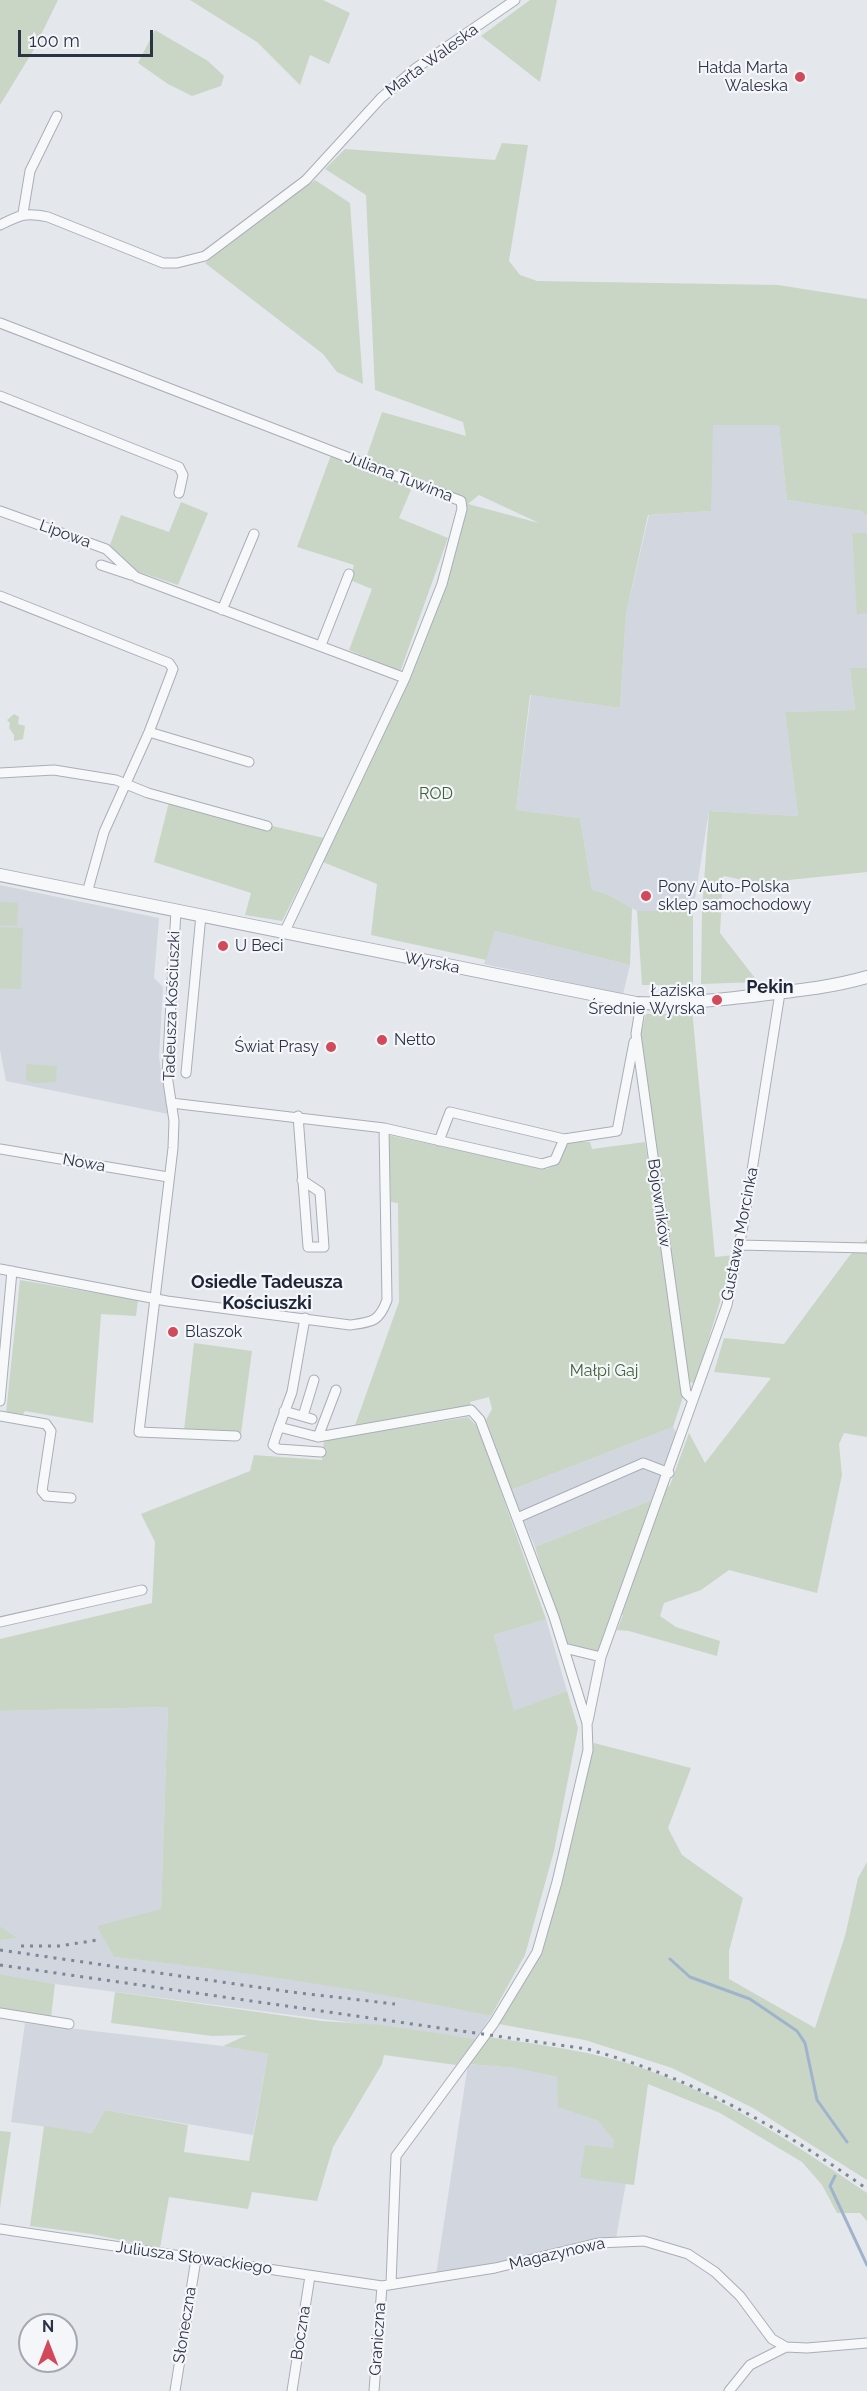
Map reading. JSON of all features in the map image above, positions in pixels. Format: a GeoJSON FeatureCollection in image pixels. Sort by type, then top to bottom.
{"type":"FeatureCollection","features":[{"type":"Feature","properties":{"kind":"street","name":"Marta Waleska"},"geometry":{"type":"LineString","coordinates":[[23,213],[48,217],[146,258],[177,263],[205,256],[306,180],[381,98],[416,68],[515,0]]}},
{"type":"Feature","properties":{"kind":"street"},"geometry":{"type":"LineString","coordinates":[[0,225],[23,213],[30,171],[57,116]]}},
{"type":"Feature","properties":{"kind":"street","name":"Juliana Tuwima"},"geometry":{"type":"LineString","coordinates":[[0,323],[461,501],[462,509],[442,584],[405,678],[284,933]]}},
{"type":"Feature","properties":{"kind":"street"},"geometry":{"type":"LineString","coordinates":[[0,396],[179,467],[183,475],[179,493]]}},
{"type":"Feature","properties":{"kind":"street","name":"Lipowa"},"geometry":{"type":"LineString","coordinates":[[0,511],[106,549],[136,577],[405,678]]}},
{"type":"Feature","properties":{"kind":"street"},"geometry":{"type":"LineString","coordinates":[[222,610],[254,534]]}},
{"type":"Feature","properties":{"kind":"street"},"geometry":{"type":"LineString","coordinates":[[101,565],[136,577]]}},
{"type":"Feature","properties":{"kind":"street"},"geometry":{"type":"LineString","coordinates":[[321,645],[349,574]]}},
{"type":"Feature","properties":{"kind":"street"},"geometry":{"type":"LineString","coordinates":[[0,596],[169,663],[173,669],[149,732],[104,832],[87,893]]}},
{"type":"Feature","properties":{"kind":"street"},"geometry":{"type":"LineString","coordinates":[[149,732],[249,762]]}},
{"type":"Feature","properties":{"kind":"street"},"geometry":{"type":"LineString","coordinates":[[0,773],[54,770],[116,780],[126,785],[267,826]]}},
{"type":"Feature","properties":{"kind":"street","name":"Wyrska"},"geometry":{"type":"LineString","coordinates":[[0,875],[641,1003],[677,1003],[780,993],[829,987],[867,977]]}},
{"type":"Feature","properties":{"kind":"street","name":"Tadeusza Kościuszki"},"geometry":{"type":"LineString","coordinates":[[171,1103],[167,1075],[176,910]]}},
{"type":"Feature","properties":{"kind":"street"},"geometry":{"type":"LineString","coordinates":[[186,1073],[201,915]]}},
{"type":"Feature","properties":{"kind":"street","name":"Gustawa Morcinka"},"geometry":{"type":"LineString","coordinates":[[587,1723],[601,1658],[726,1305],[739,1245],[780,993]]}},
{"type":"Feature","properties":{"kind":"street","name":"Bojowników"},"geometry":{"type":"LineString","coordinates":[[641,1003],[636,1034],[686,1393],[693,1400]]}},
{"type":"Feature","properties":{"kind":"street"},"geometry":{"type":"LineString","coordinates":[[439,1141],[450,1112],[564,1138],[617,1131],[636,1034]]}},
{"type":"Feature","properties":{"kind":"street"},"geometry":{"type":"LineString","coordinates":[[236,1436],[139,1432],[174,1121],[171,1103],[298,1116],[384,1128],[542,1164],[555,1160],[564,1138]]}},
{"type":"Feature","properties":{"kind":"street"},"geometry":{"type":"LineString","coordinates":[[298,1116],[302,1180],[308,1247],[324,1247],[320,1192],[302,1180]]}},
{"type":"Feature","properties":{"kind":"street"},"geometry":{"type":"LineString","coordinates":[[0,1269],[167,1301],[350,1325],[369,1323],[382,1315],[387,1300],[384,1128]]}},
{"type":"Feature","properties":{"kind":"street","name":"Nowa"},"geometry":{"type":"LineString","coordinates":[[0,1149],[168,1177]]}},
{"type":"Feature","properties":{"kind":"street"},"geometry":{"type":"LineString","coordinates":[[739,1245],[867,1248]]}},
{"type":"Feature","properties":{"kind":"street"},"geometry":{"type":"LineString","coordinates":[[0,1401],[12,1271]]}},
{"type":"Feature","properties":{"kind":"street"},"geometry":{"type":"LineString","coordinates":[[305,1318],[292,1392],[273,1444],[278,1449],[321,1452]]}},
{"type":"Feature","properties":{"kind":"street"},"geometry":{"type":"LineString","coordinates":[[285,1411],[307,1418],[314,1380]]}},
{"type":"Feature","properties":{"kind":"street"},"geometry":{"type":"LineString","coordinates":[[318,1437],[336,1390]]}},
{"type":"Feature","properties":{"kind":"street"},"geometry":{"type":"LineString","coordinates":[[279,1427],[318,1437],[471,1410],[480,1420],[517,1518],[564,1648],[587,1723]]}},
{"type":"Feature","properties":{"kind":"street"},"geometry":{"type":"LineString","coordinates":[[0,1416],[46,1424],[51,1431],[42,1491],[46,1496],[70,1498]]}},
{"type":"Feature","properties":{"kind":"street"},"geometry":{"type":"LineString","coordinates":[[517,1518],[643,1462],[669,1471]]}},
{"type":"Feature","properties":{"kind":"street"},"geometry":{"type":"LineString","coordinates":[[0,1622],[142,1590]]}},
{"type":"Feature","properties":{"kind":"street"},"geometry":{"type":"LineString","coordinates":[[564,1648],[601,1658]]}},
{"type":"Feature","properties":{"kind":"street","name":"Graniczna"},"geometry":{"type":"LineString","coordinates":[[374,2391],[387,2285],[396,2156],[494,2023],[537,1952],[557,1882],[588,1750],[587,1723]]}},
{"type":"Feature","properties":{"kind":"street"},"geometry":{"type":"LineString","coordinates":[[0,2013],[69,2024]]}},
{"type":"Feature","properties":{"kind":"street","name":"Juliusza Słowackiego"},"geometry":{"type":"LineString","coordinates":[[0,2229],[310,2276],[387,2285]]}},
{"type":"Feature","properties":{"kind":"street","name":"Magazynowa"},"geometry":{"type":"LineString","coordinates":[[387,2285],[495,2268],[598,2243],[644,2241],[688,2254],[715,2271],[740,2296],[772,2339],[786,2347]]}},
{"type":"Feature","properties":{"kind":"street","name":"Słoneczna"},"geometry":{"type":"LineString","coordinates":[[175,2391],[196,2259]]}},
{"type":"Feature","properties":{"kind":"street","name":"Boczna"},"geometry":{"type":"LineString","coordinates":[[292,2391],[310,2276]]}},
{"type":"Feature","properties":{"kind":"street"},"geometry":{"type":"LineString","coordinates":[[729,2391],[750,2365],[786,2347],[819,2348],[867,2343]]}},
{"type":"Feature","properties":{"kind":"shaded area"},"geometry":{"type":"Polygon","coordinates":[[[712,425],[779,425],[787,500],[861,511],[867,516],[867,533],[852,533],[858,615],[867,613],[867,668],[850,669],[855,710],[785,712],[798,816],[709,811],[693,911],[637,911],[607,894],[592,890],[580,818],[516,810],[531,695],[620,708],[626,614],[649,515],[710,511],[712,425]]]}},
{"type":"Feature","properties":{"kind":"shaded area"},"geometry":{"type":"Polygon","coordinates":[[[0,885],[159,918],[154,978],[163,987],[159,1057],[168,1114],[6,1081],[0,1050],[0,885]]]}},
{"type":"Feature","properties":{"kind":"shaded area"},"geometry":{"type":"Polygon","coordinates":[[[495,931],[630,965],[623,994],[484,964],[495,931]]]}},
{"type":"Feature","properties":{"kind":"shaded area"},"geometry":{"type":"Polygon","coordinates":[[[673,1427],[677,1434],[652,1500],[535,1547],[511,1490],[673,1427]]]}},
{"type":"Feature","properties":{"kind":"shaded area"},"geometry":{"type":"Polygon","coordinates":[[[546,1619],[567,1691],[514,1712],[494,1635],[546,1619]]]}},
{"type":"Feature","properties":{"kind":"shaded area"},"geometry":{"type":"Polygon","coordinates":[[[168,1707],[161,1910],[98,1926],[114,1957],[250,1972],[414,1999],[491,2016],[476,2039],[55,1984],[0,1974],[0,1940],[16,1938],[0,1926],[0,1711],[168,1707]]]}},
{"type":"Feature","properties":{"kind":"shaded area"},"geometry":{"type":"Polygon","coordinates":[[[25,2023],[223,2046],[268,2054],[253,2135],[105,2110],[92,2133],[11,2122],[25,2023]]]}},
{"type":"Feature","properties":{"kind":"shaded area"},"geometry":{"type":"Polygon","coordinates":[[[468,2064],[514,2068],[557,2077],[559,2107],[598,2121],[614,2141],[614,2148],[580,2178],[626,2183],[616,2238],[584,2241],[436,2275],[468,2064]]]}},
{"type":"Feature","properties":{"kind":"green space"},"geometry":{"type":"Polygon","coordinates":[[[0,0],[58,0],[33,51],[0,105],[0,0]]]}},
{"type":"Feature","properties":{"kind":"green space"},"geometry":{"type":"Polygon","coordinates":[[[190,0],[323,0],[350,13],[329,64],[310,55],[300,85],[257,42],[190,0]]]}},
{"type":"Feature","properties":{"kind":"green space"},"geometry":{"type":"Polygon","coordinates":[[[530,0],[557,0],[540,82],[481,36],[530,0]]]}},
{"type":"Feature","properties":{"kind":"green space"},"geometry":{"type":"Polygon","coordinates":[[[155,30],[208,61],[224,76],[221,86],[192,96],[168,84],[138,63],[155,30]]]}},
{"type":"Feature","properties":{"kind":"green space","name":"ROD"},"geometry":{"type":"Polygon","coordinates":[[[502,143],[528,145],[509,261],[520,275],[537,281],[778,285],[867,299],[867,516],[861,511],[787,500],[779,425],[713,425],[711,511],[648,515],[626,614],[620,708],[530,695],[516,810],[580,818],[592,890],[607,894],[632,908],[630,965],[495,931],[486,960],[371,935],[377,884],[323,862],[408,679],[467,504],[365,461],[382,412],[466,436],[463,422],[375,390],[366,195],[325,169],[345,149],[495,160],[502,143]],[[479,495],[468,504],[539,523],[479,495]]]}},
{"type":"Feature","properties":{"kind":"green space"},"geometry":{"type":"Polygon","coordinates":[[[315,180],[350,203],[363,384],[337,372],[323,354],[205,263],[315,180]]]}},
{"type":"Feature","properties":{"kind":"green space"},"geometry":{"type":"Polygon","coordinates":[[[331,455],[413,485],[399,518],[448,538],[400,672],[349,650],[372,589],[350,580],[354,565],[297,547],[331,455]]]}},
{"type":"Feature","properties":{"kind":"green space"},"geometry":{"type":"Polygon","coordinates":[[[181,502],[208,513],[178,585],[118,565],[110,545],[121,515],[169,532],[181,502]]]}},
{"type":"Feature","properties":{"kind":"green space"},"geometry":{"type":"Polygon","coordinates":[[[852,533],[867,533],[867,613],[857,615],[852,533]]]}},
{"type":"Feature","properties":{"kind":"green space"},"geometry":{"type":"Polygon","coordinates":[[[850,668],[867,668],[867,872],[759,883],[723,876],[720,933],[758,982],[701,984],[702,911],[709,811],[798,816],[785,712],[855,710],[850,668]]]}},
{"type":"Feature","properties":{"kind":"green space"},"geometry":{"type":"Polygon","coordinates":[[[14,714],[19,717],[18,724],[25,726],[23,739],[14,741],[14,735],[9,728],[10,723],[7,720],[14,714]]]}},
{"type":"Feature","properties":{"kind":"green space"},"geometry":{"type":"Polygon","coordinates":[[[169,802],[324,838],[282,921],[245,915],[251,893],[154,862],[169,802]]]}},
{"type":"Feature","properties":{"kind":"green space"},"geometry":{"type":"Polygon","coordinates":[[[0,902],[18,903],[17,926],[0,925],[0,902]]]}},
{"type":"Feature","properties":{"kind":"green space"},"geometry":{"type":"Polygon","coordinates":[[[637,911],[693,911],[693,985],[642,985],[637,911]]]}},
{"type":"Feature","properties":{"kind":"green space"},"geometry":{"type":"Polygon","coordinates":[[[0,927],[23,928],[21,989],[0,988],[0,927]]]}},
{"type":"Feature","properties":{"kind":"green space"},"geometry":{"type":"Polygon","coordinates":[[[692,1009],[715,1257],[734,1255],[695,1384],[688,1381],[640,1038],[646,1014],[679,1014],[692,1009]]]}},
{"type":"Feature","properties":{"kind":"green space"},"geometry":{"type":"Polygon","coordinates":[[[26,1064],[57,1066],[56,1082],[26,1081],[26,1064]]]}},
{"type":"Feature","properties":{"kind":"green space","name":"Małpi Gaj"},"geometry":{"type":"Polygon","coordinates":[[[388,1135],[547,1169],[559,1163],[567,1142],[590,1142],[592,1149],[645,1142],[684,1394],[673,1427],[511,1490],[486,1420],[492,1409],[489,1397],[470,1402],[471,1408],[354,1428],[399,1302],[398,1203],[391,1202],[388,1135]]]}},
{"type":"Feature","properties":{"kind":"green space"},"geometry":{"type":"Polygon","coordinates":[[[867,1239],[867,1437],[844,1433],[839,1444],[842,1475],[817,1593],[729,1570],[701,1590],[664,1603],[660,1616],[676,1627],[720,1641],[717,1656],[629,1631],[617,1630],[623,1615],[611,1617],[599,1653],[566,1646],[535,1547],[652,1500],[670,1485],[689,1433],[705,1463],[771,1378],[714,1372],[724,1338],[784,1344],[850,1255],[867,1239]]]}},
{"type":"Feature","properties":{"kind":"green space"},"geometry":{"type":"Polygon","coordinates":[[[20,1280],[138,1300],[136,1316],[101,1314],[93,1423],[25,1411],[21,1417],[6,1413],[20,1280]]]}},
{"type":"Feature","properties":{"kind":"green space"},"geometry":{"type":"Polygon","coordinates":[[[194,1343],[252,1351],[241,1433],[184,1430],[194,1343]]]}},
{"type":"Feature","properties":{"kind":"green space"},"geometry":{"type":"Polygon","coordinates":[[[468,1417],[478,1427],[546,1619],[494,1635],[514,1711],[567,1691],[578,1728],[554,1851],[525,1955],[491,2016],[397,1997],[303,1982],[114,1957],[97,1926],[161,1909],[168,1707],[0,1711],[0,1639],[152,1603],[155,1542],[141,1514],[250,1471],[254,1455],[322,1460],[324,1440],[468,1417]]]}},
{"type":"Feature","properties":{"kind":"green space"},"geometry":{"type":"Polygon","coordinates":[[[594,1743],[691,1768],[668,1828],[682,1855],[743,1898],[729,1951],[729,1979],[815,2028],[845,1936],[858,1878],[867,1862],[867,2180],[753,2108],[672,2068],[585,2040],[499,2024],[546,1940],[594,1743]]]}},
{"type":"Feature","properties":{"kind":"green space"},"geometry":{"type":"Polygon","coordinates":[[[0,1926],[17,1938],[0,1940],[0,1926]]]}},
{"type":"Feature","properties":{"kind":"green space"},"geometry":{"type":"Polygon","coordinates":[[[0,1974],[55,1984],[51,2017],[0,2009],[0,1974]]]}},
{"type":"Feature","properties":{"kind":"green space"},"geometry":{"type":"Polygon","coordinates":[[[115,1992],[322,2021],[381,2025],[476,2039],[456,2065],[384,2055],[382,2064],[333,2147],[317,2201],[252,2192],[248,2209],[169,2197],[160,2248],[91,2234],[30,2226],[44,2126],[92,2133],[105,2110],[188,2125],[184,2152],[249,2161],[268,2054],[223,2046],[247,2035],[212,2036],[111,2023],[115,1992]]]}},
{"type":"Feature","properties":{"kind":"green space"},"geometry":{"type":"Polygon","coordinates":[[[489,2037],[567,2049],[626,2063],[704,2094],[787,2140],[867,2193],[867,2221],[860,2213],[837,2213],[822,2185],[802,2162],[720,2113],[648,2084],[634,2185],[580,2178],[585,2145],[613,2148],[614,2141],[598,2121],[558,2107],[557,2077],[514,2068],[468,2064],[489,2037]]]}},
{"type":"Feature","properties":{"kind":"green space"},"geometry":{"type":"Polygon","coordinates":[[[0,2131],[11,2132],[0,2208],[0,2131]]]}},
{"type":"Feature","properties":{"kind":"waterway"},"geometry":{"type":"LineString","coordinates":[[670,1959],[690,1977],[750,1999],[797,2031],[805,2043],[817,2100],[847,2142]]}},
{"type":"Feature","properties":{"kind":"waterway"},"geometry":{"type":"LineString","coordinates":[[835,2176],[830,2186],[867,2265]]}},
{"type":"Feature","properties":{"kind":"railway"},"geometry":{"type":"LineString","coordinates":[[21,1946],[60,1946],[97,1940]]}},
{"type":"Feature","properties":{"kind":"railway"},"geometry":{"type":"LineString","coordinates":[[0,1950],[291,1992],[395,2004]]}},
{"type":"Feature","properties":{"kind":"railway"},"geometry":{"type":"LineString","coordinates":[[0,1965],[587,2049],[662,2074],[733,2106],[801,2145],[867,2189]]}},
{"type":"Feature","properties":{"kind":"place","name":"Hałda Marta Waleska"},"geometry":{"type":"Point","coordinates":[800,77]}},
{"type":"Feature","properties":{"kind":"place","name":"Pony Auto-Polska sklep samochodowy"},"geometry":{"type":"Point","coordinates":[646,896]}},
{"type":"Feature","properties":{"kind":"place","name":"U Beci"},"geometry":{"type":"Point","coordinates":[223,946]}},
{"type":"Feature","properties":{"kind":"place","name":"Łaziska Średnie Wyrska"},"geometry":{"type":"Point","coordinates":[717,1000]}},
{"type":"Feature","properties":{"kind":"place","name":"Netto"},"geometry":{"type":"Point","coordinates":[382,1040]}},
{"type":"Feature","properties":{"kind":"place","name":"Świat Prasy"},"geometry":{"type":"Point","coordinates":[331,1047]}},
{"type":"Feature","properties":{"kind":"place","name":"Blaszok"},"geometry":{"type":"Point","coordinates":[173,1332]}},
{"type":"Feature","properties":{"kind":"district","name":"Pekin"},"geometry":{"type":"Point","coordinates":[770,988]}},
{"type":"Feature","properties":{"kind":"district","name":"Osiedle Tadeusza Kościuszki"},"geometry":{"type":"Point","coordinates":[267,1293]}}]}
